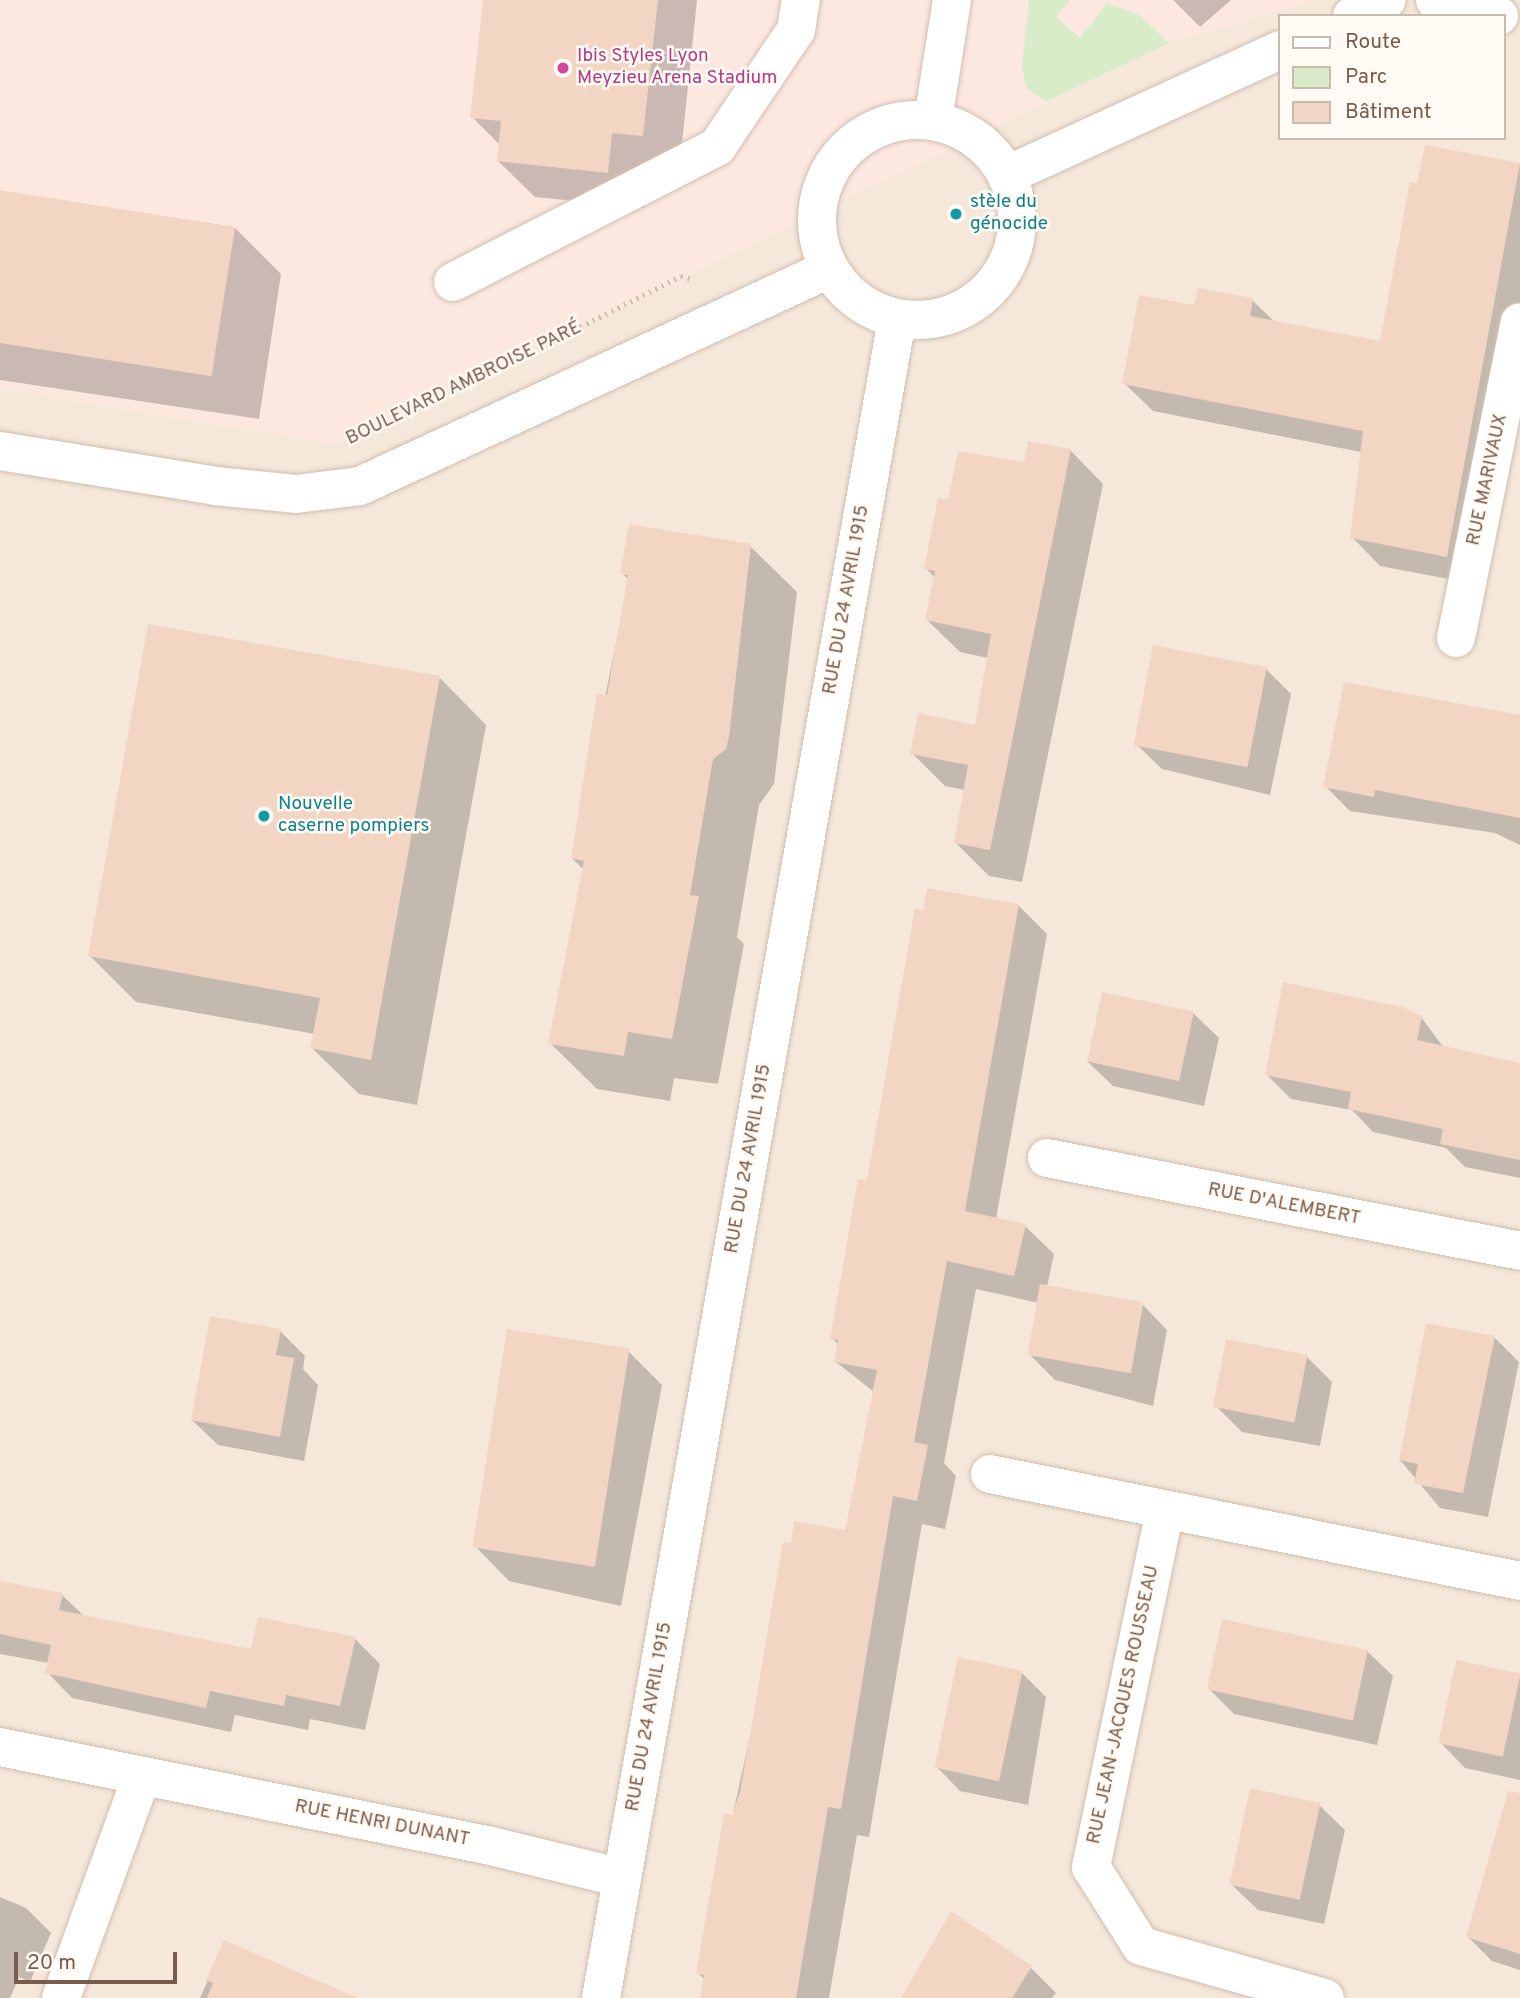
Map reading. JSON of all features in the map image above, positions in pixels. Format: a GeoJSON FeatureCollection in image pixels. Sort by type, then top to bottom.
{"type":"FeatureCollection","features":[{"type":"Feature","properties":{"kind":"street"},"geometry":{"type":"LineString","coordinates":[[453,282],[717,147],[796,30],[801,0]]}},
{"type":"Feature","properties":{"kind":"street"},"geometry":{"type":"LineString","coordinates":[[933,120],[952,0]]}},
{"type":"Feature","properties":{"kind":"street"},"geometry":{"type":"LineString","coordinates":[[1357,14],[1386,0]]}},
{"type":"Feature","properties":{"kind":"street"},"geometry":{"type":"LineString","coordinates":[[1435,0],[1491,14]]}},
{"type":"Feature","properties":{"kind":"street"},"geometry":{"type":"LineString","coordinates":[[1007,175],[1278,51]]}},
{"type":"Feature","properties":{"kind":"street"},"geometry":{"type":"LineString","coordinates":[[900,120],[933,120],[989,149],[1007,175],[1017,206],[1006,268],[986,293],[960,312],[928,320],[897,319],[845,292],[829,269],[817,239],[816,207],[826,176],[844,149],[870,130],[900,120]]}},
{"type":"Feature","properties":{"kind":"street"},"geometry":{"type":"LineString","coordinates":[[0,451],[215,486],[296,494],[360,486],[829,269]]}},
{"type":"Feature","properties":{"kind":"street","name":"RUE DU 24 AVRIL 1915"},"geometry":{"type":"LineString","coordinates":[[601,1998],[897,319]]}},
{"type":"Feature","properties":{"kind":"street","name":"RUE MARIVAUX"},"geometry":{"type":"LineString","coordinates":[[1456,638],[1520,322]]}},
{"type":"Feature","properties":{"kind":"street","name":"RUE D'ALEMBERT"},"geometry":{"type":"LineString","coordinates":[[1047,1158],[1520,1251]]}},
{"type":"Feature","properties":{"kind":"street"},"geometry":{"type":"LineString","coordinates":[[990,1474],[1520,1581]]}},
{"type":"Feature","properties":{"kind":"street","name":"RUE JEAN-JACQUES ROUSSEAU"},"geometry":{"type":"LineString","coordinates":[[1164,1510],[1091,1867],[1140,1946],[1325,1998]]}},
{"type":"Feature","properties":{"kind":"street","name":"RUE HENRI DUNANT"},"geometry":{"type":"LineString","coordinates":[[0,1747],[622,1878]]}},
{"type":"Feature","properties":{"kind":"street"},"geometry":{"type":"LineString","coordinates":[[61,1998],[142,1776]]}},
{"type":"Feature","properties":{"kind":"path","name":"BOULEVARD AMBROISE PARÉ"},"geometry":{"type":"LineString","coordinates":[[560,337],[681,276],[704,282],[744,310]]}},
{"type":"Feature","properties":{"kind":"shaded area"},"geometry":{"type":"Polygon","coordinates":[[[0,0],[1315,0],[1169,43],[336,444],[0,388],[0,0]]]}},
{"type":"Feature","properties":{"kind":"shaded area"},"geometry":{"type":"Polygon","coordinates":[[[1315,0],[1520,0],[1520,1998],[0,1998],[0,388],[336,444],[1169,43],[1315,0]]]}},
{"type":"Feature","properties":{"kind":"green space"},"geometry":{"type":"Polygon","coordinates":[[[1029,0],[1070,0],[1056,17],[1080,38],[1107,3],[1141,16],[1169,43],[1046,102],[1026,87],[1022,66],[1029,0]]]}},
{"type":"Feature","properties":{"kind":"building","name":"Ibis Styles Lyon Meyzieu Arena Stadium"},"geometry":{"type":"Polygon","coordinates":[[[483,0],[658,0],[643,136],[612,133],[608,173],[497,161],[501,121],[470,118],[483,0]]]}},
{"type":"Feature","properties":{"kind":"building"},"geometry":{"type":"Polygon","coordinates":[[[1425,145],[1520,163],[1447,557],[1350,538],[1363,431],[1122,384],[1139,295],[1194,305],[1198,288],[1253,298],[1250,316],[1380,341],[1410,182],[1417,183],[1425,145]]]}},
{"type":"Feature","properties":{"kind":"building"},"geometry":{"type":"Polygon","coordinates":[[[0,190],[235,227],[211,376],[0,343],[0,190]]]}},
{"type":"Feature","properties":{"kind":"building"},"geometry":{"type":"Polygon","coordinates":[[[1028,441],[1071,449],[990,850],[954,843],[968,765],[910,754],[918,713],[975,725],[991,634],[925,620],[935,571],[924,569],[938,498],[948,499],[958,451],[1024,462],[1028,441]]]}},
{"type":"Feature","properties":{"kind":"building"},"geometry":{"type":"Polygon","coordinates":[[[629,524],[751,544],[729,737],[726,749],[713,759],[690,895],[699,896],[672,1039],[628,1032],[624,1056],[548,1044],[584,861],[571,858],[597,693],[607,695],[628,575],[620,574],[629,524]]]}},
{"type":"Feature","properties":{"kind":"building","name":"Nouvelle caserne pompiers"},"geometry":{"type":"Polygon","coordinates":[[[148,624],[440,676],[371,1060],[310,1048],[320,998],[88,956],[148,624]]]}},
{"type":"Feature","properties":{"kind":"building"},"geometry":{"type":"Polygon","coordinates":[[[1153,645],[1267,667],[1247,767],[1134,745],[1153,645]]]}},
{"type":"Feature","properties":{"kind":"building"},"geometry":{"type":"Polygon","coordinates":[[[1344,682],[1520,715],[1520,818],[1375,790],[1374,797],[1323,787],[1344,682]]]}},
{"type":"Feature","properties":{"kind":"building"},"geometry":{"type":"Polygon","coordinates":[[[927,888],[1019,904],[965,1211],[1026,1224],[1014,1276],[947,1261],[914,1442],[928,1445],[917,1501],[893,1496],[841,1809],[828,1807],[796,1998],[700,1998],[704,1975],[696,1974],[724,1813],[732,1815],[740,1792],[783,1542],[791,1543],[794,1521],[845,1530],[877,1370],[834,1362],[838,1340],[830,1339],[858,1179],[867,1180],[915,908],[923,910],[927,888]]]}},
{"type":"Feature","properties":{"kind":"building"},"geometry":{"type":"Polygon","coordinates":[[[1283,982],[1402,1007],[1422,1016],[1417,1040],[1520,1063],[1520,1160],[1440,1144],[1443,1129],[1348,1109],[1351,1092],[1265,1075],[1283,982]]]}},
{"type":"Feature","properties":{"kind":"building"},"geometry":{"type":"Polygon","coordinates":[[[1102,992],[1194,1012],[1179,1081],[1087,1061],[1102,992]]]}},
{"type":"Feature","properties":{"kind":"building"},"geometry":{"type":"Polygon","coordinates":[[[1040,1284],[1143,1302],[1131,1373],[1027,1355],[1040,1284]]]}},
{"type":"Feature","properties":{"kind":"building"},"geometry":{"type":"Polygon","coordinates":[[[210,1316],[281,1329],[276,1355],[294,1358],[280,1437],[191,1420],[210,1316]]]}},
{"type":"Feature","properties":{"kind":"building"},"geometry":{"type":"Polygon","coordinates":[[[1426,1323],[1495,1336],[1463,1493],[1414,1484],[1418,1464],[1399,1460],[1426,1323]]]}},
{"type":"Feature","properties":{"kind":"building"},"geometry":{"type":"Polygon","coordinates":[[[507,1329],[629,1348],[595,1567],[472,1547],[507,1329]]]}},
{"type":"Feature","properties":{"kind":"building"},"geometry":{"type":"Polygon","coordinates":[[[1226,1339],[1307,1355],[1294,1423],[1213,1407],[1226,1339]]]}},
{"type":"Feature","properties":{"kind":"building"},"geometry":{"type":"Polygon","coordinates":[[[0,1581],[63,1593],[59,1610],[251,1649],[258,1617],[356,1637],[340,1706],[286,1695],[284,1706],[210,1691],[206,1708],[45,1673],[51,1645],[0,1634],[0,1581]]]}},
{"type":"Feature","properties":{"kind":"building"},"geometry":{"type":"Polygon","coordinates":[[[1222,1619],[1368,1650],[1353,1720],[1207,1689],[1222,1619]]]}},
{"type":"Feature","properties":{"kind":"building"},"geometry":{"type":"Polygon","coordinates":[[[958,1657],[1023,1671],[999,1781],[935,1768],[958,1657]]]}},
{"type":"Feature","properties":{"kind":"building"},"geometry":{"type":"Polygon","coordinates":[[[1456,1660],[1520,1674],[1503,1757],[1438,1743],[1456,1660]]]}},
{"type":"Feature","properties":{"kind":"building"},"geometry":{"type":"Polygon","coordinates":[[[1250,1788],[1320,1803],[1300,1900],[1229,1885],[1250,1788]]]}},
{"type":"Feature","properties":{"kind":"building"},"geometry":{"type":"Polygon","coordinates":[[[1508,1791],[1520,1793],[1520,1954],[1466,1937],[1508,1791]]]}},
{"type":"Feature","properties":{"kind":"building"},"geometry":{"type":"Polygon","coordinates":[[[951,1911],[1032,1966],[1012,1998],[901,1998],[951,1911]]]}},
{"type":"Feature","properties":{"kind":"building"},"geometry":{"type":"Polygon","coordinates":[[[224,1940],[358,1998],[207,1998],[213,1983],[206,1980],[224,1940]]]}},
{"type":"Feature","properties":{"kind":"place","name":"Ibis Styles Lyon Meyzieu Arena Stadium"},"geometry":{"type":"Point","coordinates":[563,68]}},
{"type":"Feature","properties":{"kind":"place","name":"stèle du génocide"},"geometry":{"type":"Point","coordinates":[956,214]}},
{"type":"Feature","properties":{"kind":"place","name":"Nouvelle caserne pompiers"},"geometry":{"type":"Point","coordinates":[264,816]}}]}
